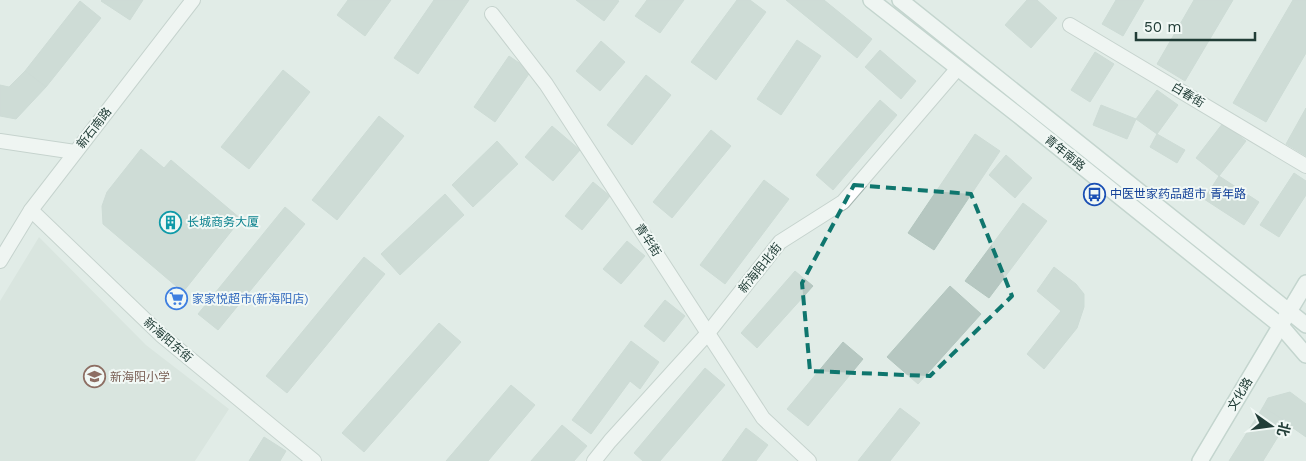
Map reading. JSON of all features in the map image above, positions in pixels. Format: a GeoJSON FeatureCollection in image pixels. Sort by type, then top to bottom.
{"type":"FeatureCollection","features":[{"type":"Feature","properties":{"kind":"main road","name":"青年南路"},"geometry":{"type":"LineString","coordinates":[[871,0],[1281,326],[1306,355]]}},
{"type":"Feature","properties":{"kind":"main road","name":"青年南路"},"geometry":{"type":"LineString","coordinates":[[900,0],[1306,325]]}},
{"type":"Feature","properties":{"kind":"main road","name":"文化路"},"geometry":{"type":"LineString","coordinates":[[1200,461],[1306,283]]}},
{"type":"Feature","properties":{"kind":"street","name":"新石南路"},"geometry":{"type":"LineString","coordinates":[[0,261],[31,210],[193,0]]}},
{"type":"Feature","properties":{"kind":"street","name":"青华街"},"geometry":{"type":"LineString","coordinates":[[492,14],[546,84],[763,418],[809,461]]}},
{"type":"Feature","properties":{"kind":"street","name":"白春街"},"geometry":{"type":"LineString","coordinates":[[1070,25],[1306,166]]}},
{"type":"Feature","properties":{"kind":"street","name":"新海阳北街"},"geometry":{"type":"LineString","coordinates":[[594,461],[708,333],[780,242],[843,202],[958,68]]}},
{"type":"Feature","properties":{"kind":"street"},"geometry":{"type":"LineString","coordinates":[[0,140],[75,152]]}},
{"type":"Feature","properties":{"kind":"street","name":"新海阳东街"},"geometry":{"type":"LineString","coordinates":[[31,210],[161,335],[314,461]]}},
{"type":"Feature","properties":{"kind":"highlighted area"},"geometry":{"type":"Polygon","coordinates":[[[854,185],[971,194],[1012,296],[930,376],[810,371],[802,283],[854,185]]]}},
{"type":"Feature","properties":{"kind":"shaded area","name":"新海阳小学"},"geometry":{"type":"Polygon","coordinates":[[[39,237],[146,345],[229,409],[195,461],[0,461],[0,301],[39,237]]]}},
{"type":"Feature","properties":{"kind":"building"},"geometry":{"type":"Polygon","coordinates":[[[102,0],[143,0],[130,20],[102,0]]]}},
{"type":"Feature","properties":{"kind":"building"},"geometry":{"type":"Polygon","coordinates":[[[348,0],[391,0],[365,36],[337,15],[348,0]]]}},
{"type":"Feature","properties":{"kind":"building"},"geometry":{"type":"Polygon","coordinates":[[[434,0],[469,0],[418,74],[394,58],[434,0]]]}},
{"type":"Feature","properties":{"kind":"building"},"geometry":{"type":"Polygon","coordinates":[[[576,0],[617,0],[619,1],[604,21],[576,0]]]}},
{"type":"Feature","properties":{"kind":"building"},"geometry":{"type":"Polygon","coordinates":[[[647,0],[684,0],[660,33],[635,16],[647,0]]]}},
{"type":"Feature","properties":{"kind":"building"},"geometry":{"type":"Polygon","coordinates":[[[737,0],[750,0],[766,12],[716,80],[691,62],[737,0]]]}},
{"type":"Feature","properties":{"kind":"building"},"geometry":{"type":"Polygon","coordinates":[[[786,0],[824,0],[872,39],[857,58],[786,0]]]}},
{"type":"Feature","properties":{"kind":"building"},"geometry":{"type":"Polygon","coordinates":[[[1027,0],[1037,0],[1057,18],[1031,48],[1005,25],[1027,0]]]}},
{"type":"Feature","properties":{"kind":"building"},"geometry":{"type":"Polygon","coordinates":[[[1116,0],[1144,0],[1123,36],[1102,24],[1116,0]]]}},
{"type":"Feature","properties":{"kind":"building"},"geometry":{"type":"Polygon","coordinates":[[[1194,0],[1233,0],[1185,81],[1157,64],[1194,0]]]}},
{"type":"Feature","properties":{"kind":"building"},"geometry":{"type":"Polygon","coordinates":[[[1293,0],[1306,0],[1306,53],[1266,122],[1233,103],[1293,0]]]}},
{"type":"Feature","properties":{"kind":"building"},"geometry":{"type":"Polygon","coordinates":[[[80,1],[101,18],[46,87],[25,71],[80,1]]]}},
{"type":"Feature","properties":{"kind":"building"},"geometry":{"type":"Polygon","coordinates":[[[797,40],[821,56],[781,115],[757,99],[797,40]]]}},
{"type":"Feature","properties":{"kind":"building"},"geometry":{"type":"Polygon","coordinates":[[[601,41],[625,62],[600,91],[576,71],[601,41]]]}},
{"type":"Feature","properties":{"kind":"building"},"geometry":{"type":"Polygon","coordinates":[[[880,50],[916,81],[901,99],[865,67],[880,50]]]}},
{"type":"Feature","properties":{"kind":"building"},"geometry":{"type":"Polygon","coordinates":[[[1095,52],[1114,64],[1090,102],[1071,90],[1095,52]]]}},
{"type":"Feature","properties":{"kind":"building"},"geometry":{"type":"Polygon","coordinates":[[[509,56],[531,71],[495,122],[474,107],[509,56]]]}},
{"type":"Feature","properties":{"kind":"building"},"geometry":{"type":"Polygon","coordinates":[[[283,70],[310,92],[249,169],[221,147],[283,70]]]}},
{"type":"Feature","properties":{"kind":"building"},"geometry":{"type":"Polygon","coordinates":[[[25,71],[46,87],[16,119],[0,116],[0,85],[9,87],[25,71]]]}},
{"type":"Feature","properties":{"kind":"building"},"geometry":{"type":"Polygon","coordinates":[[[646,75],[671,95],[632,145],[607,125],[646,75]]]}},
{"type":"Feature","properties":{"kind":"building"},"geometry":{"type":"Polygon","coordinates":[[[1157,90],[1178,105],[1157,134],[1136,119],[1157,90]]]}},
{"type":"Feature","properties":{"kind":"building"},"geometry":{"type":"Polygon","coordinates":[[[880,100],[897,115],[833,190],[816,175],[880,100]]]}},
{"type":"Feature","properties":{"kind":"building"},"geometry":{"type":"Polygon","coordinates":[[[1101,105],[1136,119],[1127,139],[1093,125],[1101,105]]]}},
{"type":"Feature","properties":{"kind":"building"},"geometry":{"type":"Polygon","coordinates":[[[1306,108],[1306,156],[1286,144],[1306,108]]]}},
{"type":"Feature","properties":{"kind":"building"},"geometry":{"type":"Polygon","coordinates":[[[379,116],[404,136],[337,220],[312,200],[379,116]]]}},
{"type":"Feature","properties":{"kind":"building"},"geometry":{"type":"Polygon","coordinates":[[[1223,123],[1246,141],[1219,176],[1196,158],[1223,123]]]}},
{"type":"Feature","properties":{"kind":"building"},"geometry":{"type":"Polygon","coordinates":[[[552,126],[580,150],[553,181],[525,157],[552,126]]]}},
{"type":"Feature","properties":{"kind":"building"},"geometry":{"type":"Polygon","coordinates":[[[711,130],[731,146],[672,218],[653,202],[711,130]]]}},
{"type":"Feature","properties":{"kind":"building"},"geometry":{"type":"Polygon","coordinates":[[[975,134],[1000,151],[934,250],[908,233],[975,134]]]}},
{"type":"Feature","properties":{"kind":"building"},"geometry":{"type":"Polygon","coordinates":[[[1157,134],[1185,150],[1177,163],[1150,147],[1157,134]]]}},
{"type":"Feature","properties":{"kind":"building"},"geometry":{"type":"Polygon","coordinates":[[[497,141],[518,164],[473,207],[452,185],[497,141]]]}},
{"type":"Feature","properties":{"kind":"building","name":"长城商务大厦"},"geometry":{"type":"Polygon","coordinates":[[[141,149],[164,168],[171,160],[241,219],[183,292],[103,224],[102,206],[107,192],[141,149]]]}},
{"type":"Feature","properties":{"kind":"building"},"geometry":{"type":"Polygon","coordinates":[[[1006,155],[1032,178],[1015,198],[989,175],[1006,155]]]}},
{"type":"Feature","properties":{"kind":"building"},"geometry":{"type":"Polygon","coordinates":[[[1294,173],[1306,181],[1306,195],[1279,237],[1260,225],[1294,173]]]}},
{"type":"Feature","properties":{"kind":"building"},"geometry":{"type":"Polygon","coordinates":[[[1219,176],[1259,202],[1244,225],[1204,199],[1219,176]]]}},
{"type":"Feature","properties":{"kind":"building"},"geometry":{"type":"Polygon","coordinates":[[[764,180],[789,199],[725,284],[700,265],[764,180]]]}},
{"type":"Feature","properties":{"kind":"building"},"geometry":{"type":"Polygon","coordinates":[[[593,182],[610,196],[582,230],[565,216],[593,182]]]}},
{"type":"Feature","properties":{"kind":"building"},"geometry":{"type":"Polygon","coordinates":[[[445,194],[464,215],[400,275],[381,254],[445,194]]]}},
{"type":"Feature","properties":{"kind":"building"},"geometry":{"type":"Polygon","coordinates":[[[1023,203],[1047,221],[989,298],[965,281],[1023,203]]]}},
{"type":"Feature","properties":{"kind":"building"},"geometry":{"type":"Polygon","coordinates":[[[285,207],[305,224],[218,330],[198,314],[285,207]]]}},
{"type":"Feature","properties":{"kind":"building"},"geometry":{"type":"Polygon","coordinates":[[[627,241],[645,256],[621,284],[603,269],[627,241]]]}},
{"type":"Feature","properties":{"kind":"building"},"geometry":{"type":"Polygon","coordinates":[[[364,257],[385,274],[287,393],[266,376],[364,257]]]}},
{"type":"Feature","properties":{"kind":"building"},"geometry":{"type":"Polygon","coordinates":[[[1054,267],[1076,284],[1084,294],[1084,307],[1077,328],[1044,369],[1027,354],[1061,311],[1037,291],[1054,267]]]}},
{"type":"Feature","properties":{"kind":"building"},"geometry":{"type":"Polygon","coordinates":[[[795,271],[813,286],[757,348],[741,333],[795,271]]]}},
{"type":"Feature","properties":{"kind":"building"},"geometry":{"type":"Polygon","coordinates":[[[950,286],[981,314],[918,384],[887,357],[950,286]]]}},
{"type":"Feature","properties":{"kind":"building"},"geometry":{"type":"Polygon","coordinates":[[[665,300],[685,316],[664,342],[644,326],[665,300]]]}},
{"type":"Feature","properties":{"kind":"building"},"geometry":{"type":"Polygon","coordinates":[[[439,323],[461,342],[364,452],[342,433],[439,323]]]}},
{"type":"Feature","properties":{"kind":"building"},"geometry":{"type":"Polygon","coordinates":[[[631,341],[659,362],[640,389],[630,381],[591,434],[572,420],[631,341]]]}},
{"type":"Feature","properties":{"kind":"building"},"geometry":{"type":"Polygon","coordinates":[[[843,342],[863,359],[808,426],[787,409],[843,342]]]}},
{"type":"Feature","properties":{"kind":"building"},"geometry":{"type":"Polygon","coordinates":[[[705,368],[725,385],[660,461],[643,461],[634,453],[705,368]]]}},
{"type":"Feature","properties":{"kind":"building"},"geometry":{"type":"Polygon","coordinates":[[[511,385],[535,405],[488,461],[446,461],[511,385]]]}},
{"type":"Feature","properties":{"kind":"building"},"geometry":{"type":"Polygon","coordinates":[[[1290,392],[1306,404],[1306,437],[1263,407],[1268,398],[1290,392]]]}},
{"type":"Feature","properties":{"kind":"building"},"geometry":{"type":"Polygon","coordinates":[[[1263,407],[1287,422],[1263,461],[1229,461],[1263,407]]]}},
{"type":"Feature","properties":{"kind":"building"},"geometry":{"type":"Polygon","coordinates":[[[900,408],[920,423],[890,461],[858,461],[900,408]]]}},
{"type":"Feature","properties":{"kind":"building"},"geometry":{"type":"Polygon","coordinates":[[[562,425],[587,446],[574,461],[531,461],[562,425]]]}},
{"type":"Feature","properties":{"kind":"building"},"geometry":{"type":"Polygon","coordinates":[[[746,428],[768,445],[756,461],[722,461],[746,428]]]}},
{"type":"Feature","properties":{"kind":"building"},"geometry":{"type":"Polygon","coordinates":[[[264,437],[286,451],[280,461],[249,461],[264,437]]]}},
{"type":"Feature","properties":{"kind":"place","name":"中医世家药品超市 青年路"},"geometry":{"type":"Point","coordinates":[1094,194]}},
{"type":"Feature","properties":{"kind":"place","name":"长城商务大厦"},"geometry":{"type":"Point","coordinates":[171,222]}},
{"type":"Feature","properties":{"kind":"place","name":"家家悦超市(新海阳店)"},"geometry":{"type":"Point","coordinates":[176,299]}},
{"type":"Feature","properties":{"kind":"place","name":"新海阳小学"},"geometry":{"type":"Point","coordinates":[94,377]}}]}
